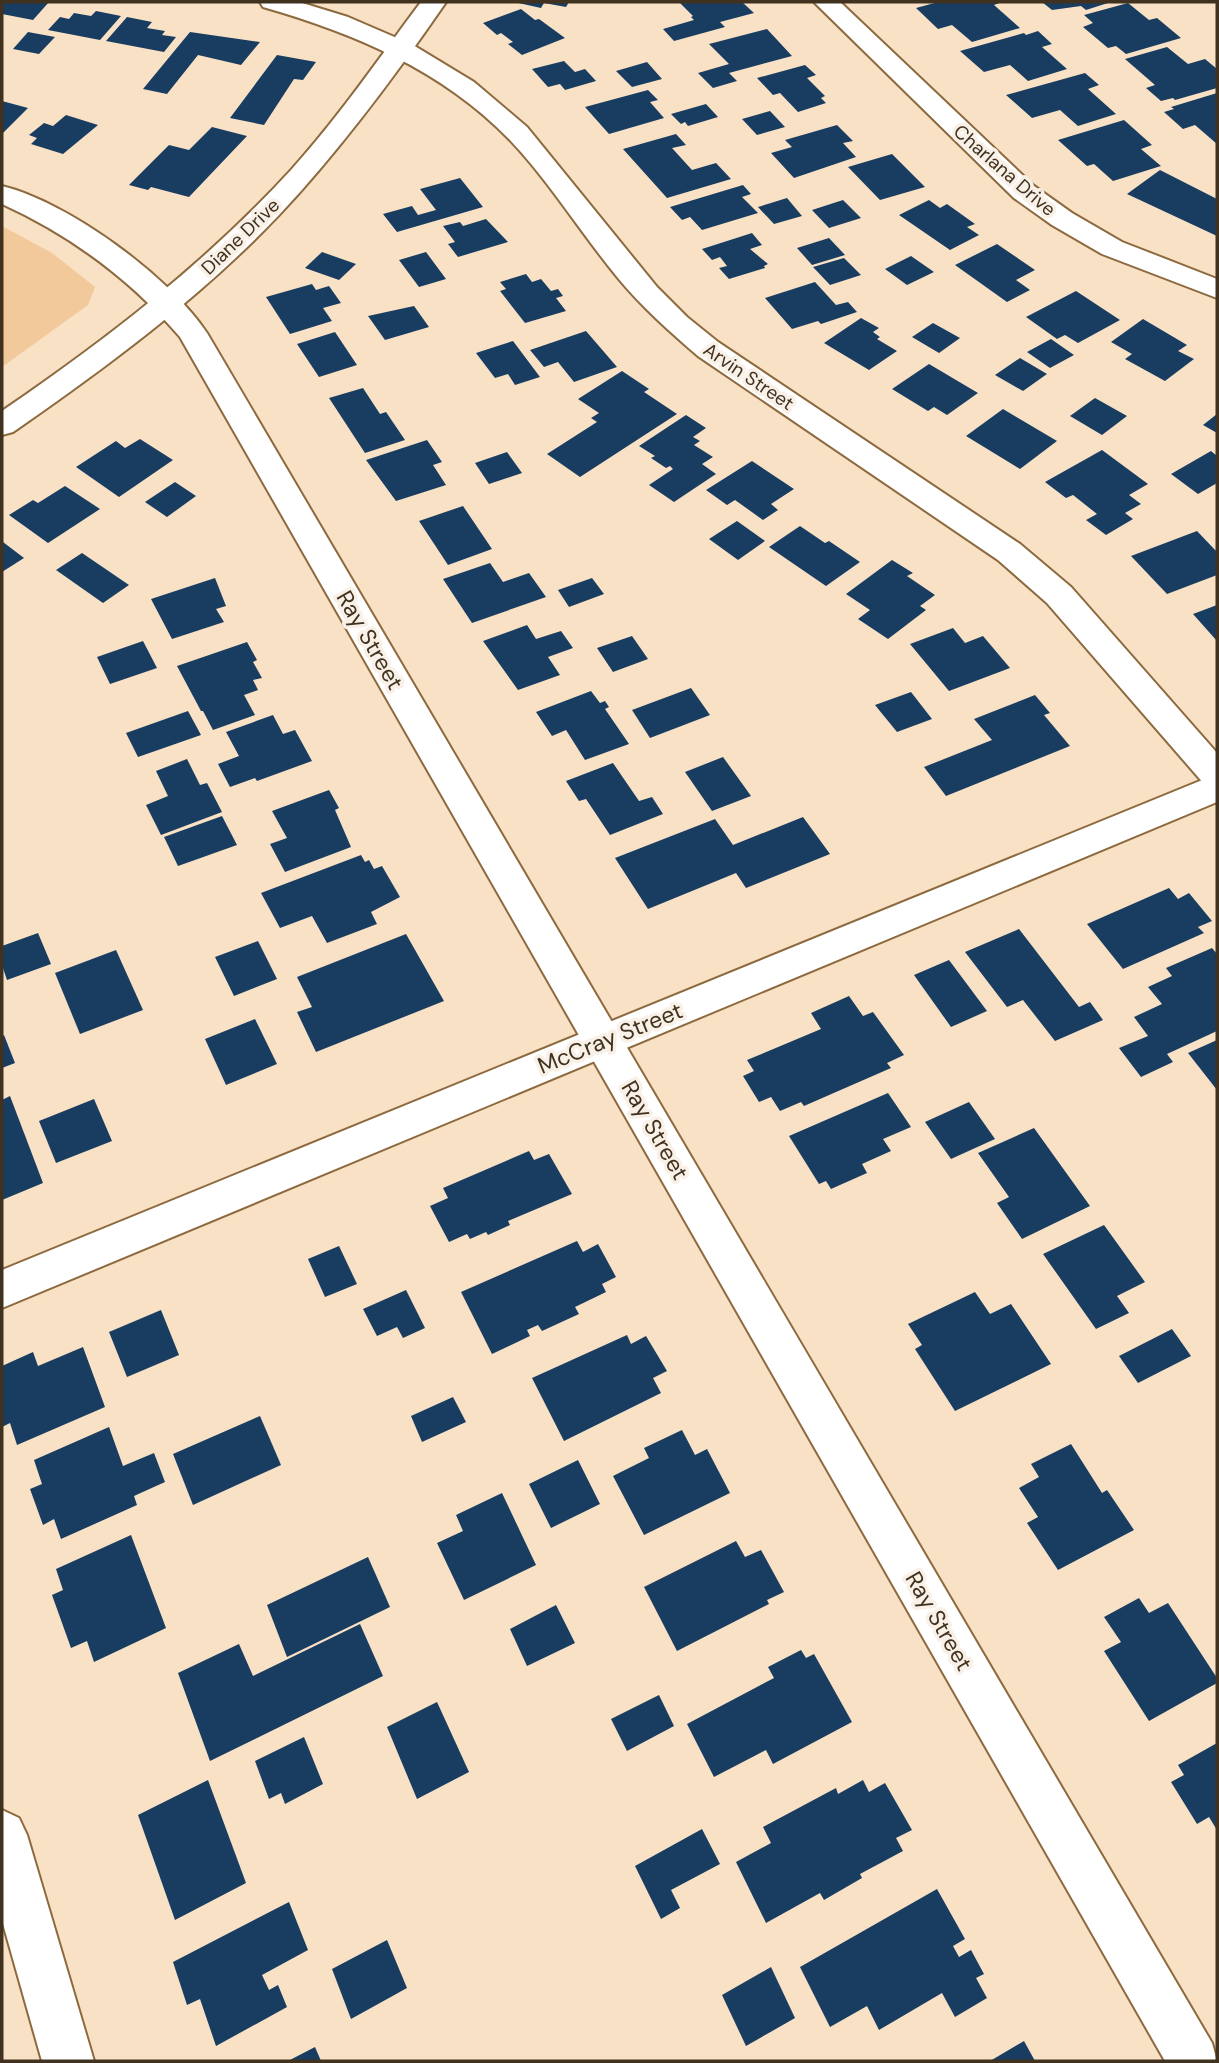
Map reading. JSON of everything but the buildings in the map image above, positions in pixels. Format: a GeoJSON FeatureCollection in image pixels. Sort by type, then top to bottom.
{"type":"FeatureCollection","features":[{"type":"Feature","properties":{"kind":"street","name":"Arvin Street"},"geometry":{"type":"LineString","coordinates":[[272,2],[350,26],[399,48],[483,100],[519,135],[667,314],[708,349],[976,527],[1009,552],[1059,595],[1217,776]]}},
{"type":"Feature","properties":{"kind":"street","name":"Diane Drive"},"geometry":{"type":"LineString","coordinates":[[2,425],[62,385],[168,304],[249,230],[302,173],[434,2]]}},
{"type":"Feature","properties":{"kind":"street","name":"Charlana Drive"},"geometry":{"type":"LineString","coordinates":[[826,2],[1024,192],[1062,219],[1112,248],[1170,273],[1217,289]]}},
{"type":"Feature","properties":{"kind":"street","name":"Ray Street"},"geometry":{"type":"LineString","coordinates":[[2,194],[88,237],[133,270],[168,304],[192,333],[1194,2061]]}},
{"type":"Feature","properties":{"kind":"street","name":"McCray Street"},"geometry":{"type":"LineString","coordinates":[[2,1289],[1217,787]]}},
{"type":"Feature","properties":{"kind":"street"},"geometry":{"type":"LineString","coordinates":[[2,1835],[68,2061]]}},
{"type":"Feature","properties":{"kind":"shaded area"},"geometry":{"type":"Polygon","coordinates":[[[2,226],[52,253],[95,287],[88,305],[2,367],[2,226]]]}}]}
